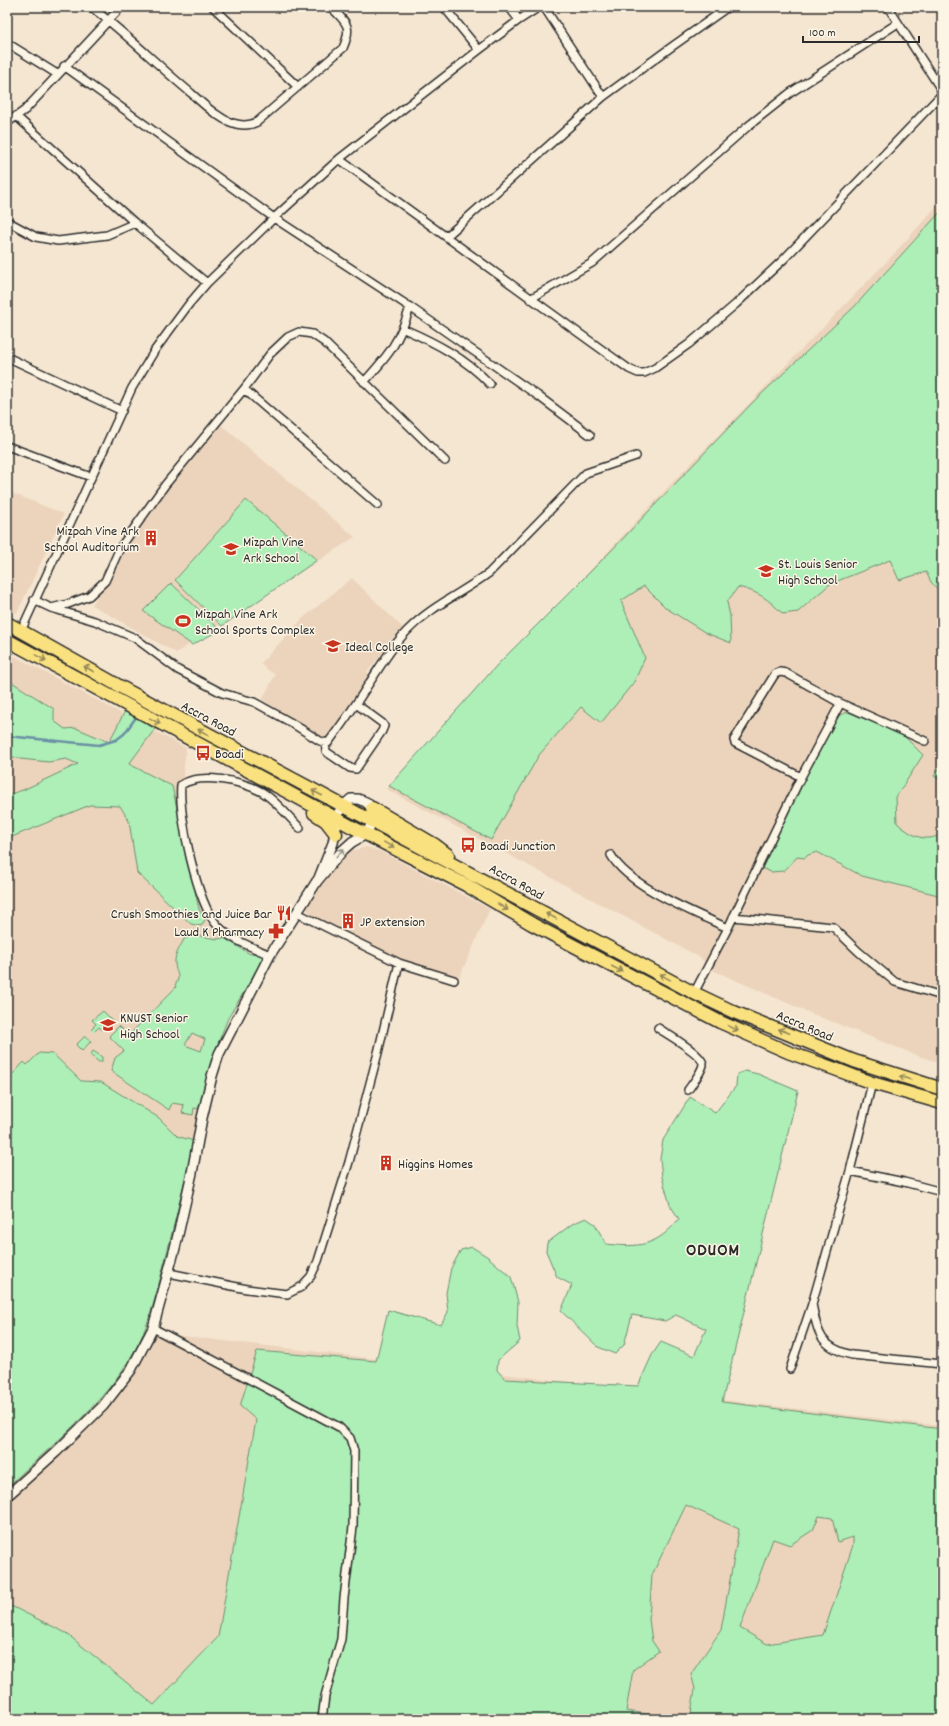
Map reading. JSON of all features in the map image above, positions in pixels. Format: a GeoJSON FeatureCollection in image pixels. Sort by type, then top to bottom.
{"type":"FeatureCollection","features":[{"type":"Feature","properties":{"kind":"highway","name":"Accra Road"},"geometry":{"type":"LineString","coordinates":[[7,623],[128,691],[694,993],[734,1012],[854,1061],[942,1089]]}},
{"type":"Feature","properties":{"kind":"highway","name":"Accra Road"},"geometry":{"type":"LineString","coordinates":[[7,640],[366,834],[466,885],[532,924],[720,1022],[788,1052],[872,1083],[942,1103]]}},
{"type":"Feature","properties":{"kind":"highway"},"geometry":{"type":"LineString","coordinates":[[260,777],[271,789],[326,821],[336,834]]}},
{"type":"Feature","properties":{"kind":"highway"},"geometry":{"type":"LineString","coordinates":[[372,808],[435,845],[476,876]]}},
{"type":"Feature","properties":{"kind":"street"},"geometry":{"type":"LineString","coordinates":[[91,7],[220,117],[240,125],[250,126],[257,122],[343,48],[348,35],[347,24],[331,7]]}},
{"type":"Feature","properties":{"kind":"street"},"geometry":{"type":"LineString","coordinates":[[7,123],[25,110],[64,66],[121,7]]}},
{"type":"Feature","properties":{"kind":"street"},"geometry":{"type":"LineString","coordinates":[[213,7],[298,87]]}},
{"type":"Feature","properties":{"kind":"street"},"geometry":{"type":"LineString","coordinates":[[444,7],[479,50]]}},
{"type":"Feature","properties":{"kind":"street"},"geometry":{"type":"LineString","coordinates":[[509,7],[519,20]]}},
{"type":"Feature","properties":{"kind":"street"},"geometry":{"type":"LineString","coordinates":[[21,631],[132,388],[155,350],[207,284],[274,218],[339,159],[479,50],[539,7]]}},
{"type":"Feature","properties":{"kind":"street"},"geometry":{"type":"LineString","coordinates":[[544,7],[603,97]]}},
{"type":"Feature","properties":{"kind":"street"},"geometry":{"type":"LineString","coordinates":[[447,236],[603,97],[728,7]]}},
{"type":"Feature","properties":{"kind":"street"},"geometry":{"type":"LineString","coordinates":[[888,7],[942,91]]}},
{"type":"Feature","properties":{"kind":"street"},"geometry":{"type":"LineString","coordinates":[[530,299],[592,263],[747,127],[790,93],[898,23]]}},
{"type":"Feature","properties":{"kind":"street"},"geometry":{"type":"LineString","coordinates":[[7,43],[57,74]]}},
{"type":"Feature","properties":{"kind":"street"},"geometry":{"type":"LineString","coordinates":[[64,66],[274,218],[410,307],[537,395],[590,435]]}},
{"type":"Feature","properties":{"kind":"street"},"geometry":{"type":"LineString","coordinates":[[339,159],[447,236],[530,299],[630,369],[638,373],[648,372],[689,344],[736,304],[773,269],[942,94]]}},
{"type":"Feature","properties":{"kind":"street"},"geometry":{"type":"LineString","coordinates":[[16,116],[135,223],[207,284]]}},
{"type":"Feature","properties":{"kind":"street"},"geometry":{"type":"LineString","coordinates":[[7,221],[36,237],[58,241],[107,235],[135,223]]}},
{"type":"Feature","properties":{"kind":"street"},"geometry":{"type":"LineString","coordinates":[[364,382],[388,356],[404,329],[410,307]]}},
{"type":"Feature","properties":{"kind":"street"},"geometry":{"type":"LineString","coordinates":[[404,329],[455,354],[490,384]]}},
{"type":"Feature","properties":{"kind":"street"},"geometry":{"type":"LineString","coordinates":[[51,608],[68,604],[89,596],[105,581],[120,548],[160,490],[244,389],[270,354],[288,337],[299,332],[312,334],[324,342],[445,461]]}},
{"type":"Feature","properties":{"kind":"street"},"geometry":{"type":"LineString","coordinates":[[7,357],[122,411]]}},
{"type":"Feature","properties":{"kind":"street"},"geometry":{"type":"LineString","coordinates":[[244,389],[378,504]]}},
{"type":"Feature","properties":{"kind":"street"},"geometry":{"type":"LineString","coordinates":[[7,446],[91,477]]}},
{"type":"Feature","properties":{"kind":"street"},"geometry":{"type":"LineString","coordinates":[[325,743],[328,743],[356,704],[390,651],[420,618],[489,573],[586,473],[636,456]]}},
{"type":"Feature","properties":{"kind":"street"},"geometry":{"type":"LineString","coordinates":[[34,600],[51,608],[95,622],[135,638],[178,670],[222,693],[254,702],[325,743]]}},
{"type":"Feature","properties":{"kind":"street"},"geometry":{"type":"LineString","coordinates":[[801,777],[735,743],[734,740],[775,674],[780,672],[793,677],[838,702],[924,742]]}},
{"type":"Feature","properties":{"kind":"street"},"geometry":{"type":"LineString","coordinates":[[694,993],[728,928],[801,777],[838,706],[838,702]]}},
{"type":"Feature","properties":{"kind":"street"},"geometry":{"type":"LineString","coordinates":[[325,743],[326,751],[328,753],[350,768],[356,769],[384,726],[356,704]]}},
{"type":"Feature","properties":{"kind":"street"},"geometry":{"type":"LineString","coordinates":[[270,955],[232,938],[210,917],[193,869],[182,808],[181,785],[188,780],[207,778],[246,785],[263,793],[300,828]]}},
{"type":"Feature","properties":{"kind":"street"},"geometry":{"type":"LineString","coordinates":[[7,1496],[56,1452],[103,1406],[131,1370],[153,1328],[169,1273],[212,1076],[225,1040],[270,955],[319,878],[347,846],[366,834],[373,822],[374,814],[372,808],[366,802],[358,799],[351,799],[339,812],[336,834],[319,878]]}},
{"type":"Feature","properties":{"kind":"street"},"geometry":{"type":"LineString","coordinates":[[611,855],[620,868],[650,890],[728,928]]}},
{"type":"Feature","properties":{"kind":"street"},"geometry":{"type":"LineString","coordinates":[[297,913],[399,963],[454,980]]}},
{"type":"Feature","properties":{"kind":"street"},"geometry":{"type":"LineString","coordinates":[[733,917],[833,928],[895,982],[942,996]]}},
{"type":"Feature","properties":{"kind":"street"},"geometry":{"type":"LineString","coordinates":[[169,1273],[247,1289],[287,1294],[301,1287],[311,1276],[318,1261],[349,1162],[378,1053],[399,963]]}},
{"type":"Feature","properties":{"kind":"street"},"geometry":{"type":"LineString","coordinates":[[658,1028],[695,1053],[702,1060],[702,1066],[688,1090]]}},
{"type":"Feature","properties":{"kind":"street"},"geometry":{"type":"LineString","coordinates":[[790,1369],[812,1304],[850,1170],[872,1083]]}},
{"type":"Feature","properties":{"kind":"street"},"geometry":{"type":"LineString","coordinates":[[850,1170],[942,1192]]}},
{"type":"Feature","properties":{"kind":"street"},"geometry":{"type":"LineString","coordinates":[[812,1304],[817,1329],[821,1336],[831,1347],[840,1352],[852,1355],[942,1364]]}},
{"type":"Feature","properties":{"kind":"street"},"geometry":{"type":"LineString","coordinates":[[153,1328],[339,1427],[350,1438],[354,1451],[353,1526],[344,1598],[341,1639],[325,1696],[322,1719]]}},
{"type":"Feature","properties":{"kind":"shaded area","name":"St. Louis Senior High School"},"geometry":{"type":"Polygon","coordinates":[[[942,200],[942,1063],[921,1057],[810,1013],[710,969],[701,958],[386,789],[671,484],[892,256],[942,200]]]}},
{"type":"Feature","properties":{"kind":"shaded area","name":"Mizpah Vine Ark School"},"geometry":{"type":"Polygon","coordinates":[[[220,424],[355,537],[176,653],[92,605],[151,509],[220,424]]]}},
{"type":"Feature","properties":{"kind":"shaded area"},"geometry":{"type":"Polygon","coordinates":[[[7,491],[64,514],[17,613],[7,608],[7,491]]]}},
{"type":"Feature","properties":{"kind":"shaded area","name":"Ideal College"},"geometry":{"type":"Polygon","coordinates":[[[352,578],[403,628],[367,672],[371,676],[327,741],[262,700],[275,675],[260,664],[303,618],[352,578]]]}},
{"type":"Feature","properties":{"kind":"shaded area"},"geometry":{"type":"Polygon","coordinates":[[[7,652],[186,748],[179,814],[196,890],[209,927],[247,953],[205,1071],[192,1151],[141,1331],[942,1426],[942,1719],[7,1719],[7,652]]]}},
{"type":"Feature","properties":{"kind":"shaded area"},"geometry":{"type":"Polygon","coordinates":[[[366,847],[380,851],[490,909],[459,978],[405,962],[320,922],[306,909],[332,867],[351,851],[366,847]]]}},
{"type":"Feature","properties":{"kind":"green space"},"geometry":{"type":"Polygon","coordinates":[[[942,210],[942,594],[931,582],[926,572],[899,580],[890,560],[830,584],[798,612],[783,614],[763,597],[752,591],[738,587],[727,602],[730,616],[731,643],[706,633],[666,608],[644,586],[621,601],[645,658],[634,682],[601,723],[581,707],[539,755],[491,840],[389,786],[498,664],[610,552],[753,402],[854,307],[942,210]]]}},
{"type":"Feature","properties":{"kind":"green space"},"geometry":{"type":"Polygon","coordinates":[[[246,500],[317,560],[222,626],[175,580],[246,500]]]}},
{"type":"Feature","properties":{"kind":"green space","name":"Mizpah Vine Ark School Sports Complex"},"geometry":{"type":"Polygon","coordinates":[[[171,583],[220,630],[192,645],[143,611],[171,583]]]}},
{"type":"Feature","properties":{"kind":"green space"},"geometry":{"type":"Polygon","coordinates":[[[7,679],[54,709],[54,721],[65,729],[76,728],[109,742],[125,711],[155,729],[129,764],[172,786],[199,909],[205,920],[201,926],[191,924],[137,873],[129,821],[120,806],[90,805],[7,839],[7,795],[23,790],[78,764],[66,759],[49,762],[20,759],[7,755],[7,679]]]}},
{"type":"Feature","properties":{"kind":"green space"},"geometry":{"type":"Polygon","coordinates":[[[848,712],[903,735],[923,755],[896,797],[897,823],[912,834],[920,837],[929,838],[942,836],[942,896],[862,876],[817,852],[808,855],[805,858],[797,857],[784,871],[771,872],[761,868],[784,816],[834,719],[848,712]]]}},
{"type":"Feature","properties":{"kind":"green space"},"geometry":{"type":"Polygon","coordinates":[[[942,764],[942,781],[934,776],[942,764]]]}},
{"type":"Feature","properties":{"kind":"green space"},"geometry":{"type":"Polygon","coordinates":[[[195,935],[217,939],[224,938],[250,954],[259,952],[265,957],[228,1018],[211,1061],[200,1109],[194,1108],[193,1115],[182,1113],[184,1105],[172,1103],[169,1110],[111,1071],[115,1058],[124,1051],[109,1036],[119,1026],[129,1035],[176,987],[175,985],[178,977],[175,960],[184,939],[195,935]],[[192,1033],[185,1045],[201,1051],[205,1039],[192,1033]]]}},
{"type":"Feature","properties":{"kind":"green space"},"geometry":{"type":"Polygon","coordinates":[[[103,1011],[112,1020],[102,1030],[99,1027],[94,1032],[91,1029],[96,1024],[92,1020],[103,1011]]]}},
{"type":"Feature","properties":{"kind":"green space"},"geometry":{"type":"Polygon","coordinates":[[[85,1036],[91,1041],[82,1051],[76,1045],[85,1036]]]}},
{"type":"Feature","properties":{"kind":"green space"},"geometry":{"type":"Polygon","coordinates":[[[93,1051],[102,1057],[102,1062],[99,1062],[90,1055],[93,1051]]]}},
{"type":"Feature","properties":{"kind":"green space"},"geometry":{"type":"Polygon","coordinates":[[[39,1053],[53,1054],[81,1081],[101,1082],[159,1118],[177,1136],[194,1141],[170,1242],[153,1305],[140,1342],[123,1369],[93,1406],[59,1440],[7,1487],[7,1070],[12,1075],[24,1062],[27,1065],[39,1053]]]}},
{"type":"Feature","properties":{"kind":"green space"},"geometry":{"type":"Polygon","coordinates":[[[745,1071],[758,1074],[798,1091],[722,1402],[942,1429],[942,1719],[690,1719],[695,1689],[691,1674],[721,1630],[739,1529],[686,1505],[652,1575],[649,1619],[652,1641],[659,1651],[633,1670],[626,1711],[685,1719],[7,1719],[7,1604],[66,1633],[154,1705],[218,1637],[256,1420],[240,1406],[257,1351],[376,1361],[388,1310],[441,1325],[448,1312],[446,1293],[451,1268],[461,1250],[472,1247],[488,1257],[511,1277],[518,1302],[517,1326],[520,1341],[498,1360],[497,1370],[505,1379],[638,1386],[652,1355],[661,1342],[694,1356],[706,1329],[676,1315],[665,1321],[632,1315],[624,1345],[615,1354],[598,1347],[561,1311],[572,1285],[557,1277],[546,1251],[547,1243],[572,1224],[586,1218],[595,1224],[606,1244],[628,1246],[647,1243],[663,1235],[671,1228],[679,1219],[670,1205],[662,1177],[660,1159],[663,1140],[690,1097],[715,1113],[736,1086],[737,1074],[745,1071]],[[819,1516],[813,1530],[790,1545],[773,1539],[740,1628],[767,1644],[823,1635],[853,1545],[853,1537],[838,1542],[832,1518],[819,1516]]]}},
{"type":"Feature","properties":{"kind":"waterway"},"geometry":{"type":"LineString","coordinates":[[7,736],[99,745],[116,740],[124,734],[137,716]]}},
{"type":"Feature","properties":{"kind":"place","name":"Mizpah Vine Ark School Auditorium"},"geometry":{"type":"Point","coordinates":[151,538]}},
{"type":"Feature","properties":{"kind":"place","name":"Mizpah Vine Ark School"},"geometry":{"type":"Point","coordinates":[231,549]}},
{"type":"Feature","properties":{"kind":"place","name":"St. Louis Senior High School"},"geometry":{"type":"Point","coordinates":[766,571]}},
{"type":"Feature","properties":{"kind":"place","name":"Mizpah Vine Ark School Sports Complex"},"geometry":{"type":"Point","coordinates":[183,621]}},
{"type":"Feature","properties":{"kind":"place","name":"Ideal College"},"geometry":{"type":"Point","coordinates":[333,646]}},
{"type":"Feature","properties":{"kind":"place","name":"Boadi"},"geometry":{"type":"Point","coordinates":[203,753]}},
{"type":"Feature","properties":{"kind":"place","name":"Boadi Junction"},"geometry":{"type":"Point","coordinates":[468,845]}},
{"type":"Feature","properties":{"kind":"place","name":"Crush Smoothies and Juice Bar"},"geometry":{"type":"Point","coordinates":[284,913]}},
{"type":"Feature","properties":{"kind":"place","name":"JP extension"},"geometry":{"type":"Point","coordinates":[348,921]}},
{"type":"Feature","properties":{"kind":"place","name":"Laud K Pharmacy"},"geometry":{"type":"Point","coordinates":[276,931]}},
{"type":"Feature","properties":{"kind":"place","name":"KNUST Senior High School"},"geometry":{"type":"Point","coordinates":[108,1025]}},
{"type":"Feature","properties":{"kind":"place","name":"Higgins Homes"},"geometry":{"type":"Point","coordinates":[386,1163]}},
{"type":"Feature","properties":{"kind":"district","name":"ODUOM"},"geometry":{"type":"Point","coordinates":[713,1249]}}]}
